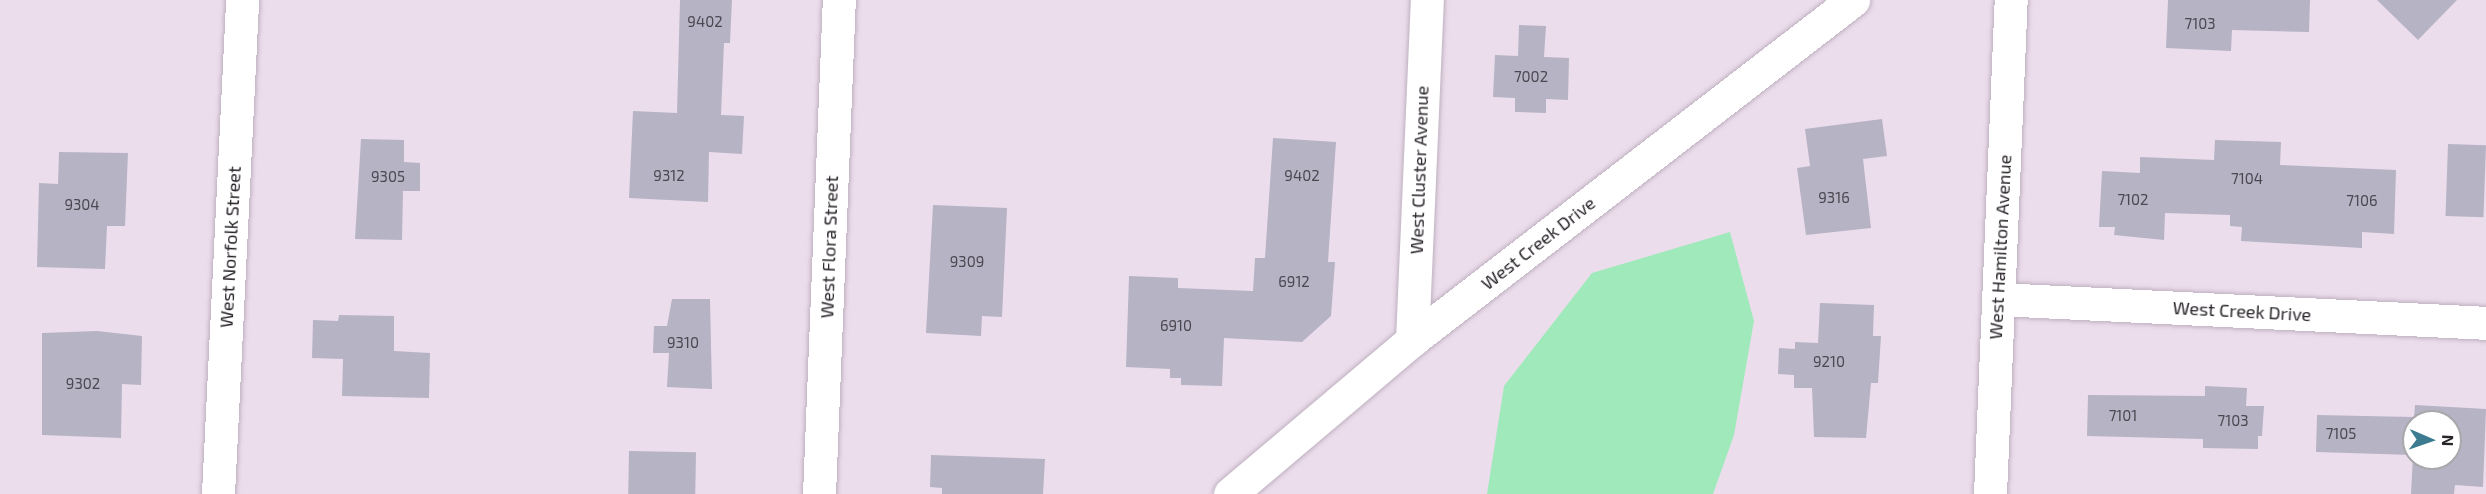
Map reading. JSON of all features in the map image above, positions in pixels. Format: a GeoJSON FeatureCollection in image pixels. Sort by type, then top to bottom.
{"type":"FeatureCollection","features":[{"type":"Feature","properties":{"kind":"street","name":"West Norfolk Street"},"geometry":{"type":"LineString","coordinates":[[218,494],[242,0]]}},
{"type":"Feature","properties":{"kind":"street","name":"West Flora Street"},"geometry":{"type":"LineString","coordinates":[[819,494],[839,0]]}},
{"type":"Feature","properties":{"kind":"street","name":"West Cluster Avenue"},"geometry":{"type":"LineString","coordinates":[[1412,340],[1427,0]]}},
{"type":"Feature","properties":{"kind":"street","name":"West Creek Drive"},"geometry":{"type":"LineString","coordinates":[[1230,494],[1412,340],[1853,0]]}},
{"type":"Feature","properties":{"kind":"street","name":"West Hamilton Avenue"},"geometry":{"type":"LineString","coordinates":[[1990,494],[2011,0]]}},
{"type":"Feature","properties":{"kind":"street","name":"West Creek Drive"},"geometry":{"type":"LineString","coordinates":[[1998,299],[2486,323]]}},
{"type":"Feature","properties":{"kind":"green space"},"geometry":{"type":"Polygon","coordinates":[[[1730,232],[1754,321],[1734,435],[1713,494],[1487,494],[1504,386],[1592,273],[1730,232]]]}},
{"type":"Feature","properties":{"kind":"building"},"geometry":{"type":"Polygon","coordinates":[[[680,0],[732,0],[730,43],[724,43],[721,115],[744,116],[742,154],[709,152],[708,202],[629,198],[633,111],[677,113],[680,0]]]}},
{"type":"Feature","properties":{"kind":"building"},"geometry":{"type":"Polygon","coordinates":[[[2168,0],[2310,0],[2309,32],[2232,30],[2231,51],[2166,48],[2168,0]]]}},
{"type":"Feature","properties":{"kind":"building"},"geometry":{"type":"Polygon","coordinates":[[[2377,0],[2457,0],[2418,40],[2377,0]]]}},
{"type":"Feature","properties":{"kind":"building"},"geometry":{"type":"Polygon","coordinates":[[[1519,25],[1546,26],[1544,57],[1569,58],[1568,100],[1546,99],[1546,113],[1515,112],[1515,98],[1493,97],[1495,55],[1518,56],[1519,25]]]}},
{"type":"Feature","properties":{"kind":"building"},"geometry":{"type":"Polygon","coordinates":[[[1882,119],[1887,156],[1863,159],[1871,228],[1806,235],[1797,168],[1810,166],[1805,129],[1882,119]]]}},
{"type":"Feature","properties":{"kind":"building"},"geometry":{"type":"Polygon","coordinates":[[[1273,138],[1336,142],[1328,262],[1335,262],[1331,316],[1302,342],[1224,338],[1222,386],[1181,385],[1181,378],[1170,378],[1170,369],[1126,367],[1129,276],[1178,278],[1178,288],[1253,291],[1255,258],[1265,258],[1273,138]]]}},
{"type":"Feature","properties":{"kind":"building"},"geometry":{"type":"Polygon","coordinates":[[[361,139],[404,140],[404,162],[420,163],[420,191],[403,191],[402,240],[355,239],[361,139]]]}},
{"type":"Feature","properties":{"kind":"building"},"geometry":{"type":"Polygon","coordinates":[[[2215,140],[2281,142],[2280,165],[2396,170],[2394,234],[2362,232],[2362,248],[2241,241],[2242,227],[2230,226],[2230,215],[2165,213],[2164,240],[2114,235],[2115,227],[2099,227],[2102,171],[2140,173],[2140,157],[2214,160],[2215,140]]]}},
{"type":"Feature","properties":{"kind":"building"},"geometry":{"type":"Polygon","coordinates":[[[2448,144],[2486,145],[2483,217],[2445,216],[2448,144]]]}},
{"type":"Feature","properties":{"kind":"building"},"geometry":{"type":"Polygon","coordinates":[[[59,152],[128,153],[125,226],[107,226],[105,269],[37,267],[39,183],[58,184],[59,152]]]}},
{"type":"Feature","properties":{"kind":"building"},"geometry":{"type":"Polygon","coordinates":[[[933,205],[1007,208],[1002,317],[982,316],[981,336],[926,333],[933,205]]]}},
{"type":"Feature","properties":{"kind":"building"},"geometry":{"type":"Polygon","coordinates":[[[672,299],[710,299],[712,389],[667,387],[669,353],[653,353],[654,326],[667,326],[672,299]]]}},
{"type":"Feature","properties":{"kind":"building"},"geometry":{"type":"Polygon","coordinates":[[[1820,303],[1874,305],[1873,336],[1881,336],[1878,383],[1871,383],[1866,438],[1814,437],[1812,388],[1794,388],[1794,375],[1778,374],[1779,348],[1795,349],[1795,342],[1818,343],[1820,303]]]}},
{"type":"Feature","properties":{"kind":"building"},"geometry":{"type":"Polygon","coordinates":[[[339,315],[394,316],[394,351],[430,353],[429,398],[342,396],[343,359],[312,358],[313,320],[338,321],[339,315]]]}},
{"type":"Feature","properties":{"kind":"building"},"geometry":{"type":"Polygon","coordinates":[[[97,331],[142,336],[141,385],[122,384],[121,438],[42,435],[42,333],[97,331]]]}},
{"type":"Feature","properties":{"kind":"building"},"geometry":{"type":"Polygon","coordinates":[[[2205,386],[2247,388],[2246,406],[2264,406],[2262,436],[2258,436],[2258,449],[2203,448],[2203,439],[2087,436],[2088,395],[2205,396],[2205,386]]]}},
{"type":"Feature","properties":{"kind":"building"},"geometry":{"type":"Polygon","coordinates":[[[2415,405],[2486,409],[2483,487],[2455,485],[2454,494],[2411,494],[2412,470],[2462,470],[2462,410],[2415,410],[2415,405]]]}},
{"type":"Feature","properties":{"kind":"building"},"geometry":{"type":"Polygon","coordinates":[[[2317,415],[2402,417],[2402,455],[2316,452],[2317,415]]]}},
{"type":"Feature","properties":{"kind":"building"},"geometry":{"type":"Polygon","coordinates":[[[629,451],[696,452],[695,494],[628,494],[629,451]]]}},
{"type":"Feature","properties":{"kind":"building"},"geometry":{"type":"Polygon","coordinates":[[[931,455],[1045,459],[1043,494],[942,494],[942,488],[930,487],[931,455]]]}}]}
